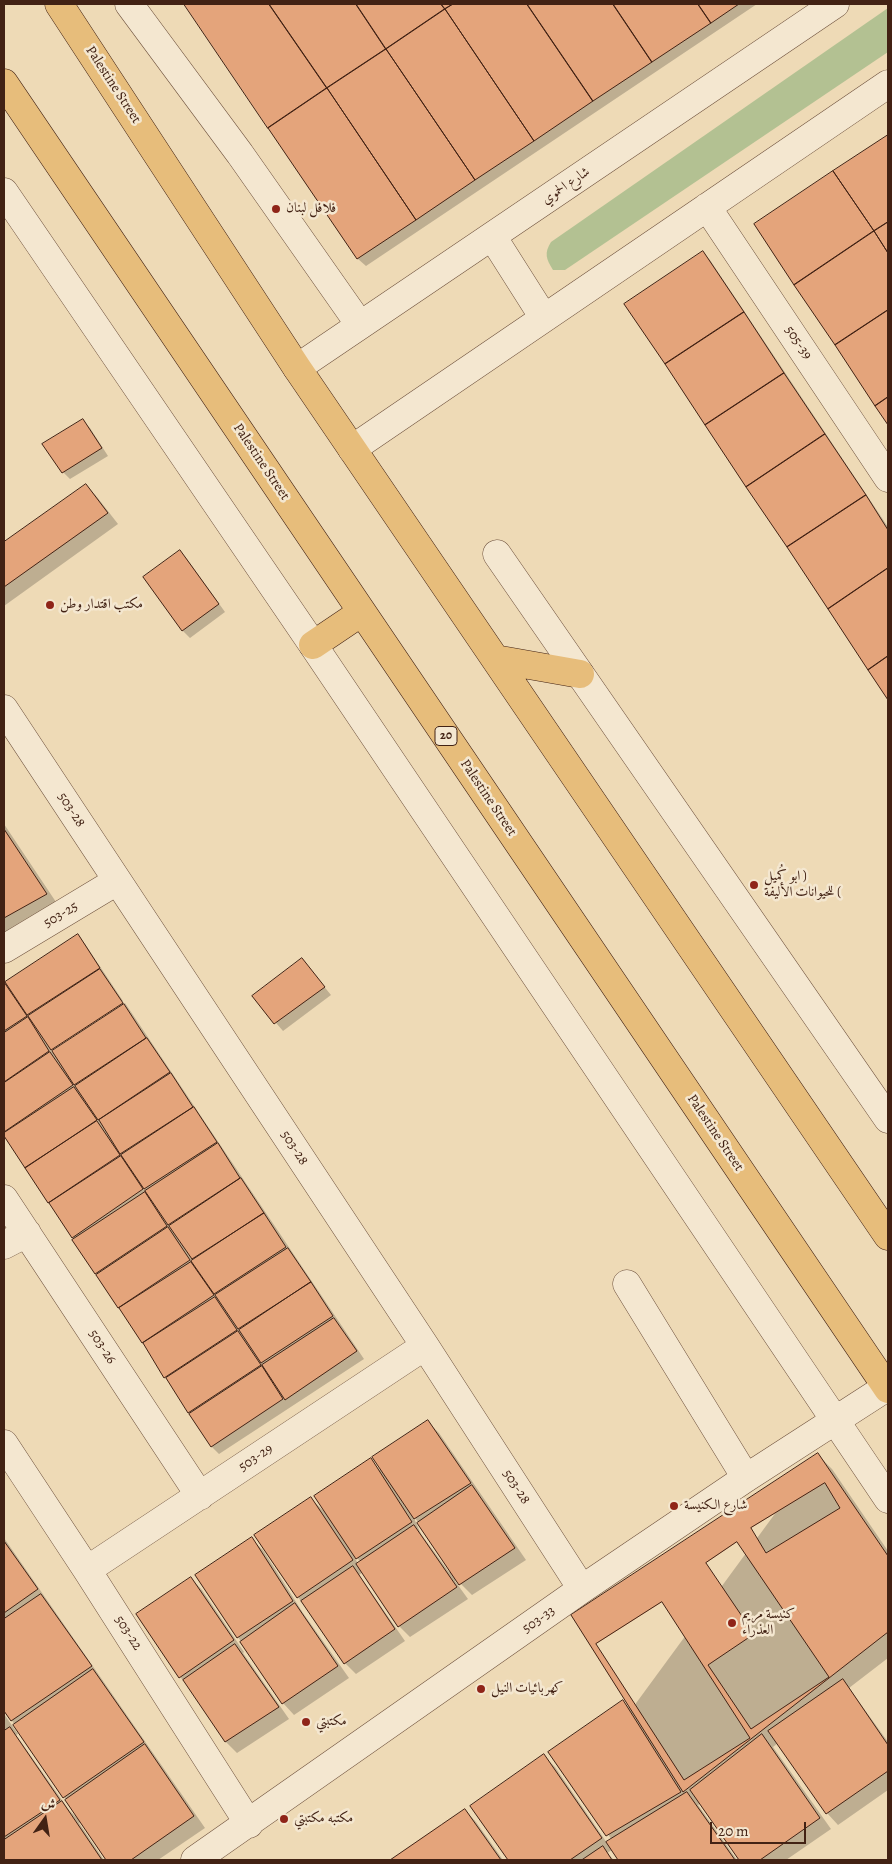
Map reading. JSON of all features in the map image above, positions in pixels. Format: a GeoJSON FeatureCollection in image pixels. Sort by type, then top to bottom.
{"type":"FeatureCollection","features":[{"type":"Feature","properties":{"kind":"main road","name":"Palestine Street"},"geometry":{"type":"LineString","coordinates":[[60,4],[297,368],[888,1236]]}},
{"type":"Feature","properties":{"kind":"main road","name":"Palestine Street"},"geometry":{"type":"LineString","coordinates":[[4,83],[888,1388]]}},
{"type":"Feature","properties":{"kind":"main road"},"geometry":{"type":"LineString","coordinates":[[313,645],[362,612]]}},
{"type":"Feature","properties":{"kind":"main road"},"geometry":{"type":"LineString","coordinates":[[495,659],[580,674]]}},
{"type":"Feature","properties":{"kind":"street"},"geometry":{"type":"LineString","coordinates":[[130,4],[240,154],[360,325]]}},
{"type":"Feature","properties":{"kind":"street","name":"شارع الحموي"},"geometry":{"type":"LineString","coordinates":[[297,368],[835,4]]}},
{"type":"Feature","properties":{"kind":"street"},"geometry":{"type":"LineString","coordinates":[[352,449],[888,84]]}},
{"type":"Feature","properties":{"kind":"street"},"geometry":{"type":"LineString","coordinates":[[4,192],[313,645],[888,1499]]}},
{"type":"Feature","properties":{"kind":"street","name":"505-39"},"geometry":{"type":"LineString","coordinates":[[707,207],[888,478]]}},
{"type":"Feature","properties":{"kind":"street"},"geometry":{"type":"LineString","coordinates":[[492,236],[544,318]]}},
{"type":"Feature","properties":{"kind":"street"},"geometry":{"type":"LineString","coordinates":[[497,554],[888,1119]]}},
{"type":"Feature","properties":{"kind":"street","name":"503-28"},"geometry":{"type":"LineString","coordinates":[[6,718],[117,881],[425,1346],[582,1589]]}},
{"type":"Feature","properties":{"kind":"street","name":"503-25"},"geometry":{"type":"LineString","coordinates":[[4,949],[117,881]]}},
{"type":"Feature","properties":{"kind":"street","name":"503-26"},"geometry":{"type":"LineString","coordinates":[[4,1199],[15,1239],[200,1496]]}},
{"type":"Feature","properties":{"kind":"street"},"geometry":{"type":"LineString","coordinates":[[627,1284],[746,1478]]}},
{"type":"Feature","properties":{"kind":"street","name":"503-29"},"geometry":{"type":"LineString","coordinates":[[87,1570],[425,1346]]}},
{"type":"Feature","properties":{"kind":"street","name":"503-33"},"geometry":{"type":"LineString","coordinates":[[209,1856],[249,1824],[582,1589],[746,1478],[888,1388]]}},
{"type":"Feature","properties":{"kind":"street","name":"503-22"},"geometry":{"type":"LineString","coordinates":[[4,1444],[249,1824]]}},
{"type":"Feature","properties":{"kind":"green space"},"geometry":{"type":"Polygon","coordinates":[[[888,8],[888,52],[565,270],[553,270],[547,256],[547,249],[551,242],[888,8]]]}},
{"type":"Feature","properties":{"kind":"building"},"geometry":{"type":"Polygon","coordinates":[[[184,4],[269,4],[327,88],[268,128],[184,4]]]}},
{"type":"Feature","properties":{"kind":"building"},"geometry":{"type":"Polygon","coordinates":[[[269,4],[356,4],[386,49],[327,88],[269,4]]]}},
{"type":"Feature","properties":{"kind":"building"},"geometry":{"type":"Polygon","coordinates":[[[356,4],[441,4],[445,9],[386,49],[356,4]]]}},
{"type":"Feature","properties":{"kind":"building"},"geometry":{"type":"Polygon","coordinates":[[[441,4],[453,4],[445,9],[441,4]]]}},
{"type":"Feature","properties":{"kind":"building"},"geometry":{"type":"Polygon","coordinates":[[[453,4],[527,4],[593,101],[534,141],[445,9],[453,4]]]}},
{"type":"Feature","properties":{"kind":"building"},"geometry":{"type":"Polygon","coordinates":[[[527,4],[613,4],[652,62],[593,101],[527,4]]]}},
{"type":"Feature","properties":{"kind":"building"},"geometry":{"type":"Polygon","coordinates":[[[613,4],[698,4],[711,23],[652,62],[613,4]]]}},
{"type":"Feature","properties":{"kind":"building"},"geometry":{"type":"Polygon","coordinates":[[[698,4],[739,4],[711,23],[698,4]]]}},
{"type":"Feature","properties":{"kind":"building"},"geometry":{"type":"Polygon","coordinates":[[[445,9],[534,141],[475,180],[386,49],[445,9]]]}},
{"type":"Feature","properties":{"kind":"building"},"geometry":{"type":"Polygon","coordinates":[[[386,49],[475,180],[416,220],[327,88],[386,49]]]}},
{"type":"Feature","properties":{"kind":"building"},"geometry":{"type":"Polygon","coordinates":[[[327,88],[416,220],[357,259],[268,128],[327,88]]]}},
{"type":"Feature","properties":{"kind":"building"},"geometry":{"type":"Polygon","coordinates":[[[888,135],[888,222],[874,231],[833,171],[888,135]]]}},
{"type":"Feature","properties":{"kind":"building"},"geometry":{"type":"Polygon","coordinates":[[[833,171],[874,231],[794,285],[754,224],[833,171]]]}},
{"type":"Feature","properties":{"kind":"building"},"geometry":{"type":"Polygon","coordinates":[[[888,222],[888,253],[874,231],[888,222]]]}},
{"type":"Feature","properties":{"kind":"building"},"geometry":{"type":"Polygon","coordinates":[[[874,231],[888,253],[888,310],[835,345],[794,285],[874,231]]]}},
{"type":"Feature","properties":{"kind":"building"},"geometry":{"type":"Polygon","coordinates":[[[703,251],[744,312],[665,364],[624,304],[703,251]]]}},
{"type":"Feature","properties":{"kind":"building"},"geometry":{"type":"Polygon","coordinates":[[[888,310],[888,397],[875,406],[835,345],[888,310]]]}},
{"type":"Feature","properties":{"kind":"building"},"geometry":{"type":"Polygon","coordinates":[[[744,312],[784,373],[705,425],[665,364],[744,312]]]}},
{"type":"Feature","properties":{"kind":"building"},"geometry":{"type":"Polygon","coordinates":[[[784,373],[825,434],[746,487],[705,425],[784,373]]]}},
{"type":"Feature","properties":{"kind":"building"},"geometry":{"type":"Polygon","coordinates":[[[888,397],[888,425],[875,406],[888,397]]]}},
{"type":"Feature","properties":{"kind":"building"},"geometry":{"type":"Polygon","coordinates":[[[83,419],[102,448],[62,473],[42,444],[83,419]]]}},
{"type":"Feature","properties":{"kind":"building"},"geometry":{"type":"Polygon","coordinates":[[[825,434],[866,495],[787,547],[746,487],[825,434]]]}},
{"type":"Feature","properties":{"kind":"building"},"geometry":{"type":"Polygon","coordinates":[[[86,484],[108,513],[4,587],[4,542],[86,484]]]}},
{"type":"Feature","properties":{"kind":"building"},"geometry":{"type":"Polygon","coordinates":[[[866,495],[888,530],[888,568],[828,609],[787,547],[866,495]]]}},
{"type":"Feature","properties":{"kind":"building"},"geometry":{"type":"Polygon","coordinates":[[[180,550],[219,604],[182,631],[143,577],[180,550]]]}},
{"type":"Feature","properties":{"kind":"building"},"geometry":{"type":"Polygon","coordinates":[[[888,568],[888,656],[868,670],[828,609],[888,568]]]}},
{"type":"Feature","properties":{"kind":"building"},"geometry":{"type":"Polygon","coordinates":[[[888,656],[888,700],[868,670],[888,656]]]}},
{"type":"Feature","properties":{"kind":"building"},"geometry":{"type":"Polygon","coordinates":[[[4,829],[47,894],[4,918],[4,829]]]}},
{"type":"Feature","properties":{"kind":"building"},"geometry":{"type":"Polygon","coordinates":[[[78,934],[100,968],[27,1015],[5,982],[78,934]]]}},
{"type":"Feature","properties":{"kind":"building"},"geometry":{"type":"Polygon","coordinates":[[[302,958],[325,987],[274,1024],[252,996],[302,958]]]}},
{"type":"Feature","properties":{"kind":"building"},"geometry":{"type":"Polygon","coordinates":[[[100,969],[123,1003],[51,1050],[28,1016],[100,969]]]}},
{"type":"Feature","properties":{"kind":"building"},"geometry":{"type":"Polygon","coordinates":[[[4,982],[27,1016],[4,1031],[4,982]]]}},
{"type":"Feature","properties":{"kind":"building"},"geometry":{"type":"Polygon","coordinates":[[[124,1004],[146,1038],[74,1085],[52,1051],[124,1004]]]}},
{"type":"Feature","properties":{"kind":"building"},"geometry":{"type":"Polygon","coordinates":[[[28,1017],[49,1051],[4,1082],[4,1033],[28,1017]]]}},
{"type":"Feature","properties":{"kind":"building"},"geometry":{"type":"Polygon","coordinates":[[[147,1038],[170,1072],[98,1120],[75,1086],[147,1038]]]}},
{"type":"Feature","properties":{"kind":"building"},"geometry":{"type":"Polygon","coordinates":[[[50,1052],[73,1085],[4,1132],[4,1083],[50,1052]]]}},
{"type":"Feature","properties":{"kind":"building"},"geometry":{"type":"Polygon","coordinates":[[[171,1073],[193,1107],[120,1154],[99,1120],[171,1073]]]}},
{"type":"Feature","properties":{"kind":"building"},"geometry":{"type":"Polygon","coordinates":[[[74,1087],[97,1120],[25,1168],[4,1136],[4,1133],[74,1087]]]}},
{"type":"Feature","properties":{"kind":"building"},"geometry":{"type":"Polygon","coordinates":[[[194,1107],[217,1142],[144,1189],[121,1155],[194,1107]]]}},
{"type":"Feature","properties":{"kind":"building"},"geometry":{"type":"Polygon","coordinates":[[[97,1121],[120,1155],[48,1203],[25,1168],[97,1121]]]}},
{"type":"Feature","properties":{"kind":"building"},"geometry":{"type":"Polygon","coordinates":[[[218,1143],[240,1178],[168,1225],[145,1191],[218,1143]]]}},
{"type":"Feature","properties":{"kind":"building"},"geometry":{"type":"Polygon","coordinates":[[[121,1156],[143,1189],[72,1238],[49,1203],[121,1156]]]}},
{"type":"Feature","properties":{"kind":"building"},"geometry":{"type":"Polygon","coordinates":[[[241,1178],[264,1213],[192,1259],[169,1226],[241,1178]]]}},
{"type":"Feature","properties":{"kind":"building"},"geometry":{"type":"Polygon","coordinates":[[[145,1192],[167,1226],[95,1274],[72,1240],[145,1192]]]}},
{"type":"Feature","properties":{"kind":"building"},"geometry":{"type":"Polygon","coordinates":[[[264,1213],[286,1247],[214,1294],[191,1261],[264,1213]]]}},
{"type":"Feature","properties":{"kind":"building"},"geometry":{"type":"Polygon","coordinates":[[[168,1227],[190,1260],[118,1308],[96,1275],[168,1227]]]}},
{"type":"Feature","properties":{"kind":"building"},"geometry":{"type":"Polygon","coordinates":[[[288,1248],[311,1282],[238,1329],[215,1295],[288,1248]]]}},
{"type":"Feature","properties":{"kind":"building"},"geometry":{"type":"Polygon","coordinates":[[[191,1262],[214,1295],[142,1343],[119,1308],[191,1262]]]}},
{"type":"Feature","properties":{"kind":"building"},"geometry":{"type":"Polygon","coordinates":[[[311,1282],[333,1316],[261,1363],[239,1330],[311,1282]]]}},
{"type":"Feature","properties":{"kind":"building"},"geometry":{"type":"Polygon","coordinates":[[[215,1297],[237,1330],[164,1378],[143,1343],[215,1297]]]}},
{"type":"Feature","properties":{"kind":"building"},"geometry":{"type":"Polygon","coordinates":[[[334,1318],[357,1351],[285,1400],[262,1365],[334,1318]]]}},
{"type":"Feature","properties":{"kind":"building"},"geometry":{"type":"Polygon","coordinates":[[[238,1331],[261,1365],[188,1413],[166,1378],[238,1331]]]}},
{"type":"Feature","properties":{"kind":"building"},"geometry":{"type":"Polygon","coordinates":[[[262,1366],[283,1399],[211,1447],[189,1414],[262,1366]]]}},
{"type":"Feature","properties":{"kind":"building"},"geometry":{"type":"Polygon","coordinates":[[[428,1420],[471,1483],[414,1519],[372,1457],[428,1420]]]}},
{"type":"Feature","properties":{"kind":"building","name":"كنيسة مريم العذراء"},"geometry":{"type":"Polygon","coordinates":[[[818,1453],[888,1556],[888,1632],[683,1792],[571,1615],[818,1453]]]}},
{"type":"Feature","properties":{"kind":"building"},"geometry":{"type":"Polygon","coordinates":[[[371,1458],[412,1522],[356,1559],[314,1496],[371,1458]]]}},
{"type":"Feature","properties":{"kind":"building"},"geometry":{"type":"Polygon","coordinates":[[[825,1483],[840,1508],[766,1553],[751,1528],[825,1483]]]}},
{"type":"Feature","properties":{"kind":"building"},"geometry":{"type":"Polygon","coordinates":[[[472,1485],[515,1548],[459,1585],[417,1523],[472,1485]]]}},
{"type":"Feature","properties":{"kind":"building"},"geometry":{"type":"Polygon","coordinates":[[[311,1497],[353,1560],[297,1598],[254,1535],[311,1497]]]}},
{"type":"Feature","properties":{"kind":"building"},"geometry":{"type":"Polygon","coordinates":[[[414,1525],[457,1587],[398,1627],[356,1564],[414,1525]]]}},
{"type":"Feature","properties":{"kind":"building"},"geometry":{"type":"Polygon","coordinates":[[[252,1537],[293,1601],[237,1638],[195,1575],[252,1537]]]}},
{"type":"Feature","properties":{"kind":"building"},"geometry":{"type":"Polygon","coordinates":[[[4,1541],[38,1589],[4,1613],[4,1541]]]}},
{"type":"Feature","properties":{"kind":"building"},"geometry":{"type":"Polygon","coordinates":[[[737,1542],[829,1677],[751,1729],[708,1665],[754,1634],[706,1563],[737,1542]]]}},
{"type":"Feature","properties":{"kind":"building"},"geometry":{"type":"Polygon","coordinates":[[[353,1566],[395,1629],[344,1664],[301,1601],[353,1566]]]}},
{"type":"Feature","properties":{"kind":"building"},"geometry":{"type":"Polygon","coordinates":[[[191,1577],[234,1640],[179,1678],[136,1614],[191,1577]]]}},
{"type":"Feature","properties":{"kind":"building"},"geometry":{"type":"Polygon","coordinates":[[[41,1594],[92,1666],[11,1721],[4,1711],[4,1619],[41,1594]]]}},
{"type":"Feature","properties":{"kind":"building"},"geometry":{"type":"Polygon","coordinates":[[[662,1602],[750,1738],[684,1780],[596,1644],[662,1602]]]}},
{"type":"Feature","properties":{"kind":"building"},"geometry":{"type":"Polygon","coordinates":[[[295,1603],[338,1666],[282,1704],[240,1642],[295,1603]]]}},
{"type":"Feature","properties":{"kind":"building"},"geometry":{"type":"Polygon","coordinates":[[[235,1644],[279,1707],[225,1742],[183,1680],[235,1644]]]}},
{"type":"Feature","properties":{"kind":"building"},"geometry":{"type":"Polygon","coordinates":[[[93,1669],[144,1742],[63,1798],[13,1725],[93,1669]]]}},
{"type":"Feature","properties":{"kind":"building"},"geometry":{"type":"Polygon","coordinates":[[[843,1679],[888,1745],[888,1771],[826,1814],[768,1731],[843,1679]]]}},
{"type":"Feature","properties":{"kind":"building"},"geometry":{"type":"Polygon","coordinates":[[[623,1700],[681,1792],[606,1836],[548,1752],[623,1700]]]}},
{"type":"Feature","properties":{"kind":"building"},"geometry":{"type":"Polygon","coordinates":[[[10,1727],[60,1800],[4,1837],[4,1731],[10,1727]]]}},
{"type":"Feature","properties":{"kind":"building"},"geometry":{"type":"Polygon","coordinates":[[[762,1734],[820,1818],[760,1860],[739,1860],[690,1790],[762,1734]]]}},
{"type":"Feature","properties":{"kind":"building"},"geometry":{"type":"Polygon","coordinates":[[[145,1744],[194,1816],[131,1860],[106,1860],[65,1800],[145,1744]]]}},
{"type":"Feature","properties":{"kind":"building"},"geometry":{"type":"Polygon","coordinates":[[[544,1754],[602,1838],[570,1860],[508,1860],[470,1806],[544,1754]]]}},
{"type":"Feature","properties":{"kind":"building"},"geometry":{"type":"Polygon","coordinates":[[[687,1792],[735,1860],[618,1860],[606,1842],[687,1792]]]}},
{"type":"Feature","properties":{"kind":"building"},"geometry":{"type":"Polygon","coordinates":[[[62,1801],[102,1860],[4,1860],[4,1840],[62,1801]]]}},
{"type":"Feature","properties":{"kind":"building"},"geometry":{"type":"Polygon","coordinates":[[[465,1809],[501,1860],[390,1860],[441,1825],[465,1809]]]}},
{"type":"Feature","properties":{"kind":"building"},"geometry":{"type":"Polygon","coordinates":[[[603,1846],[612,1860],[582,1860],[603,1846]]]}},
{"type":"Feature","properties":{"kind":"place","name":"فلافل لبنان"},"geometry":{"type":"Point","coordinates":[276,209]}},
{"type":"Feature","properties":{"kind":"place","name":"مكتب اقتدار وطن"},"geometry":{"type":"Point","coordinates":[50,605]}},
{"type":"Feature","properties":{"kind":"place","name":"ابو كُميل ) للحيوانات الأليفة ("},"geometry":{"type":"Point","coordinates":[754,885]}},
{"type":"Feature","properties":{"kind":"place","name":"شارع الكنيسة"},"geometry":{"type":"Point","coordinates":[674,1506]}},
{"type":"Feature","properties":{"kind":"place","name":"كنيسة مريم العذراء"},"geometry":{"type":"Point","coordinates":[732,1623]}},
{"type":"Feature","properties":{"kind":"place","name":"كهربائيات النيل"},"geometry":{"type":"Point","coordinates":[481,1689]}},
{"type":"Feature","properties":{"kind":"place","name":"مكتبتي"},"geometry":{"type":"Point","coordinates":[306,1722]}},
{"type":"Feature","properties":{"kind":"place","name":"مكتبه مكتبتي"},"geometry":{"type":"Point","coordinates":[284,1819]}}]}
